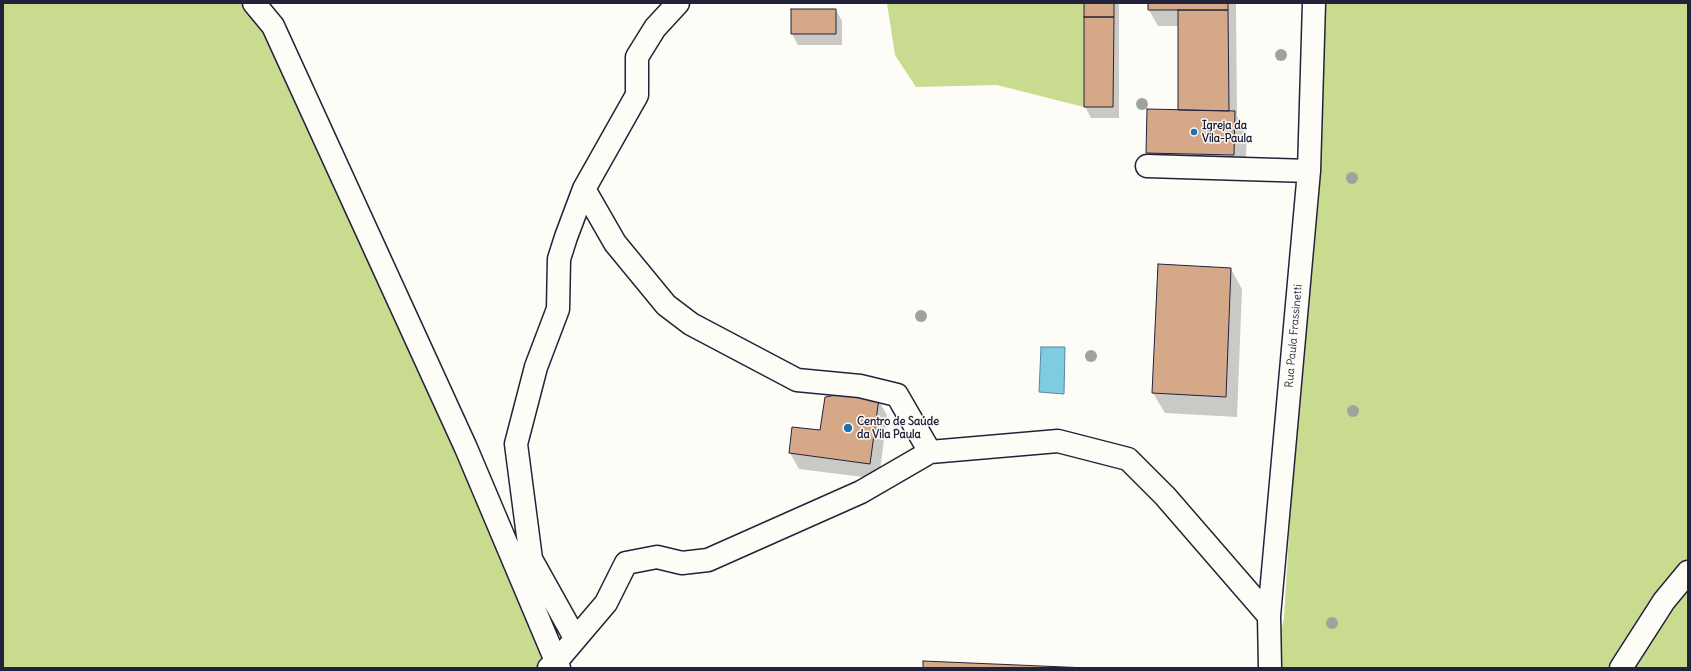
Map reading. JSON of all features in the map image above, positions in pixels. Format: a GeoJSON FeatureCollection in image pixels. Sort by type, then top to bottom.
{"type":"FeatureCollection","features":[{"type":"Feature","properties":{"kind":"street"},"geometry":{"type":"LineString","coordinates":[[254,3],[273,26],[466,448],[554,666]]}},
{"type":"Feature","properties":{"kind":"street"},"geometry":{"type":"LineString","coordinates":[[575,638],[531,559],[516,444],[536,366],[558,309],[560,259],[584,189],[636,95],[637,57],[655,28],[678,3]]}},
{"type":"Feature","properties":{"kind":"street","name":"Rua Paula Frassinetti"},"geometry":{"type":"LineString","coordinates":[[1270,668],[1269,616],[1309,171],[1314,3]]}},
{"type":"Feature","properties":{"kind":"street"},"geometry":{"type":"LineString","coordinates":[[1147,166],[1309,171]]}},
{"type":"Feature","properties":{"kind":"street"},"geometry":{"type":"LineString","coordinates":[[584,189],[616,243],[666,305],[691,324],[797,380],[860,386],[897,395],[930,452]]}},
{"type":"Feature","properties":{"kind":"street"},"geometry":{"type":"LineString","coordinates":[[554,666],[575,638],[606,603],[626,563],[657,557],[682,563],[708,560],[861,492],[930,452],[1058,441],[1128,459],[1165,496],[1269,616]]}},
{"type":"Feature","properties":{"kind":"street"},"geometry":{"type":"LineString","coordinates":[[1621,668],[1664,601],[1688,572]]}},
{"type":"Feature","properties":{"kind":"green space"},"geometry":{"type":"Polygon","coordinates":[[[3,3],[254,3],[559,668],[3,668],[3,3]]]}},
{"type":"Feature","properties":{"kind":"green space"},"geometry":{"type":"Polygon","coordinates":[[[887,3],[1084,3],[1084,107],[997,85],[916,87],[895,55],[887,3]]]}},
{"type":"Feature","properties":{"kind":"green space"},"geometry":{"type":"Polygon","coordinates":[[[1324,3],[1688,3],[1688,668],[1273,668],[1284,618],[1311,172],[1324,3]]]}},
{"type":"Feature","properties":{"kind":"water"},"geometry":{"type":"Polygon","coordinates":[[[1041,347],[1065,347],[1064,394],[1039,392],[1041,347]]]}},
{"type":"Feature","properties":{"kind":"building"},"geometry":{"type":"Polygon","coordinates":[[[1084,3],[1114,3],[1114,17],[1084,17],[1084,3]]]}},
{"type":"Feature","properties":{"kind":"building"},"geometry":{"type":"Polygon","coordinates":[[[1148,3],[1228,3],[1228,10],[1148,10],[1148,3]]]}},
{"type":"Feature","properties":{"kind":"building"},"geometry":{"type":"Polygon","coordinates":[[[791,9],[836,9],[836,34],[791,34],[791,9]]]}},
{"type":"Feature","properties":{"kind":"building"},"geometry":{"type":"Polygon","coordinates":[[[1178,10],[1228,10],[1229,111],[1178,110],[1178,10]]]}},
{"type":"Feature","properties":{"kind":"building"},"geometry":{"type":"Polygon","coordinates":[[[1084,17],[1114,17],[1113,107],[1084,107],[1084,17]]]}},
{"type":"Feature","properties":{"kind":"building"},"geometry":{"type":"Polygon","coordinates":[[[1147,109],[1235,111],[1234,155],[1146,153],[1147,109]]]}},
{"type":"Feature","properties":{"kind":"building"},"geometry":{"type":"Polygon","coordinates":[[[1158,264],[1231,268],[1226,397],[1152,393],[1158,264]]]}},
{"type":"Feature","properties":{"kind":"building","name":"Centro de Saúde da Vila Paula"},"geometry":{"type":"Polygon","coordinates":[[[842,394],[879,398],[870,464],[789,453],[792,427],[820,430],[825,397],[842,394]]]}},
{"type":"Feature","properties":{"kind":"building"},"geometry":{"type":"Polygon","coordinates":[[[923,661],[1088,668],[923,668],[923,661]]]}},
{"type":"Feature","properties":{"kind":"place","name":"Igreja da Vila-Paula"},"geometry":{"type":"Point","coordinates":[1194,132]}},
{"type":"Feature","properties":{"kind":"place","name":"Centro de Saúde da Vila Paula"},"geometry":{"type":"Point","coordinates":[848,428]}}]}
